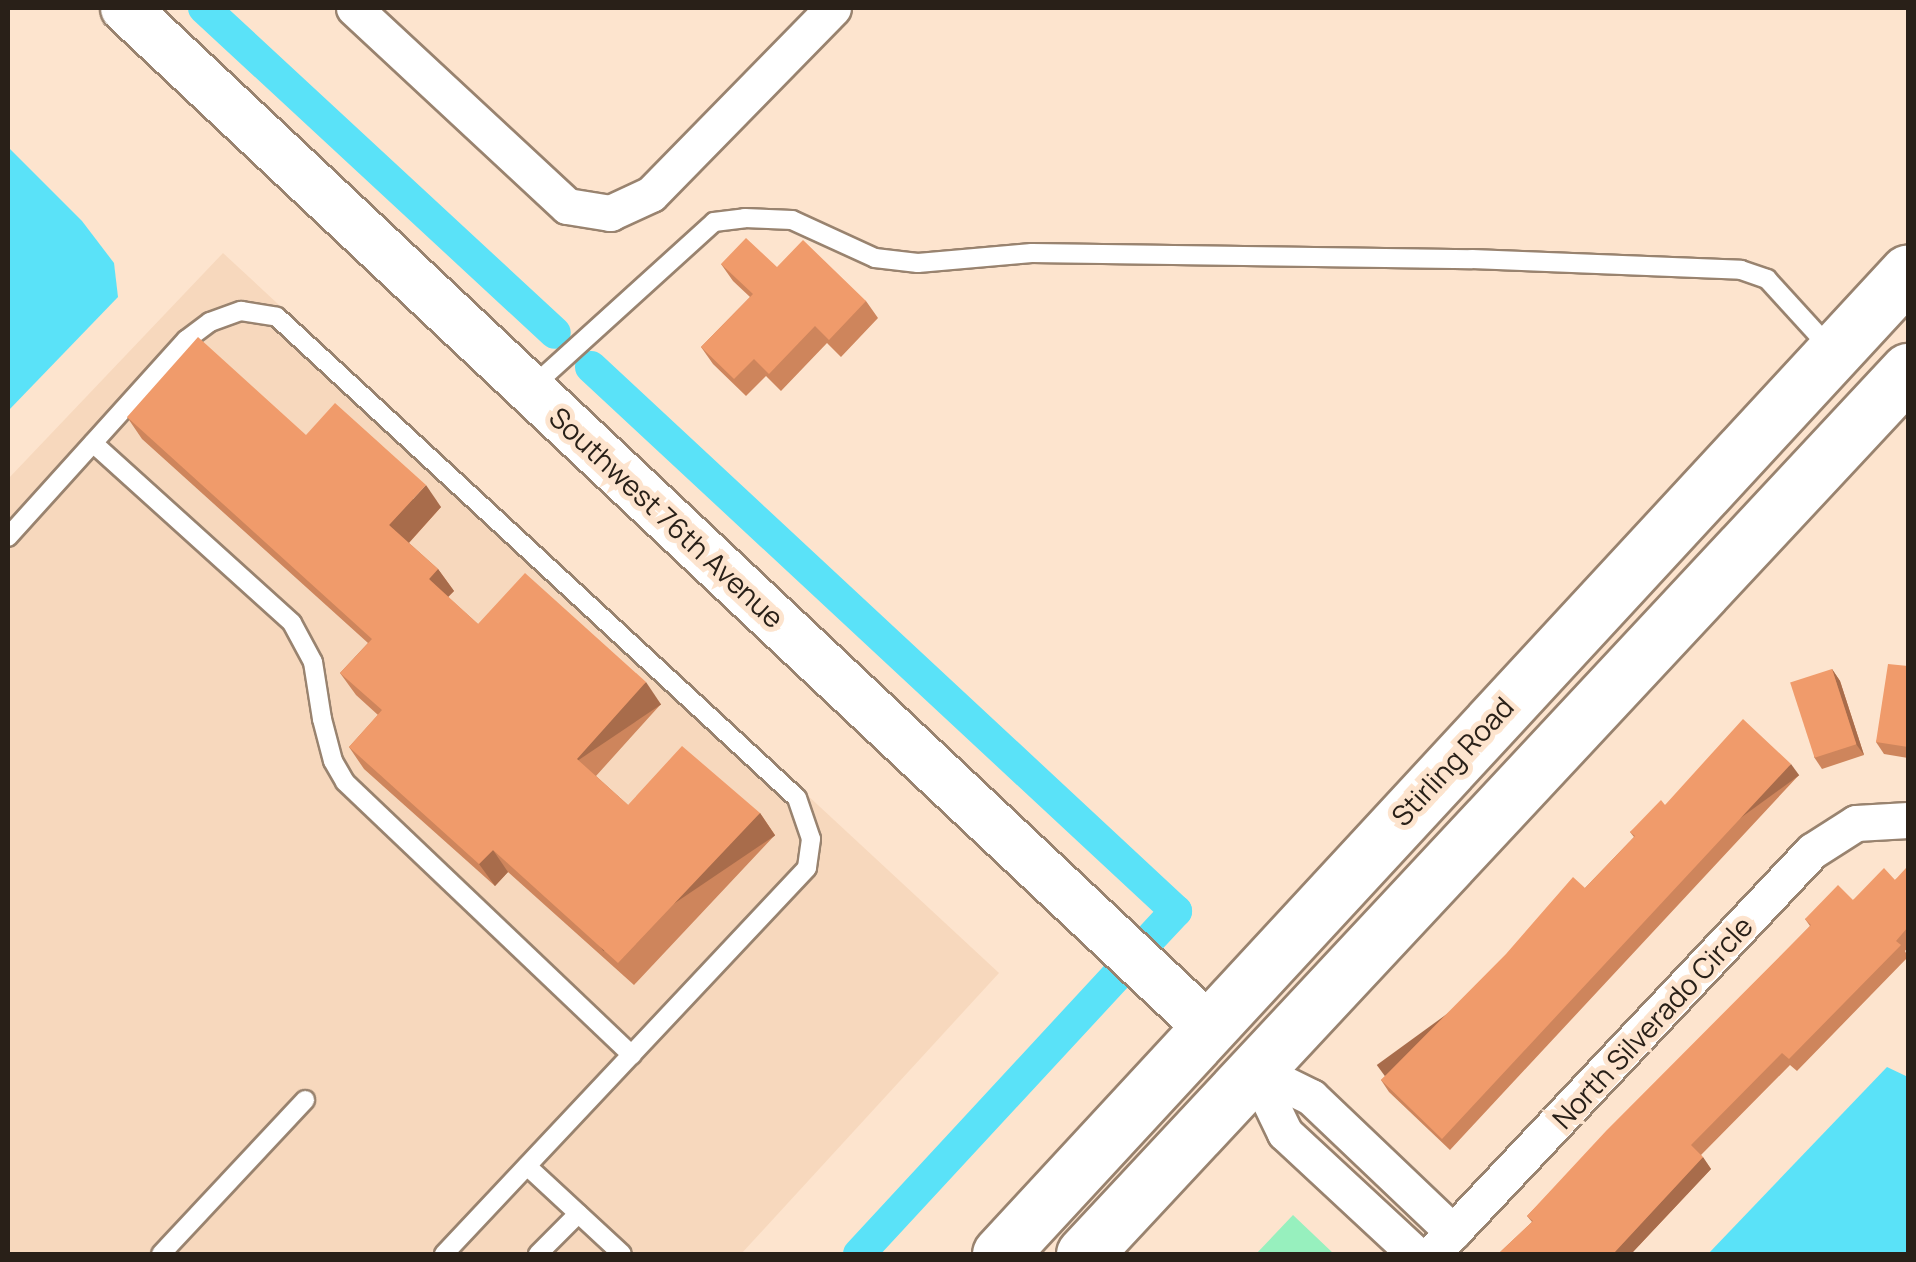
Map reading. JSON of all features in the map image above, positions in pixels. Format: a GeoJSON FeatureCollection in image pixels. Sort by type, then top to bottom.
{"type":"FeatureCollection","features":[{"type":"Feature","properties":{"kind":"main road","name":"Stirling Road"},"geometry":{"type":"LineString","coordinates":[[1000,1254],[1908,272]]}},
{"type":"Feature","properties":{"kind":"main road"},"geometry":{"type":"LineString","coordinates":[[1084,1254],[1908,372]]}},
{"type":"Feature","properties":{"kind":"main road"},"geometry":{"type":"LineString","coordinates":[[1254,1068],[1249,1026],[1266,964]]}},
{"type":"Feature","properties":{"kind":"street","name":"Southwest 76th Avenue"},"geometry":{"type":"LineString","coordinates":[[125,8],[1208,1027]]}},
{"type":"Feature","properties":{"kind":"street"},"geometry":{"type":"LineString","coordinates":[[354,8],[567,206],[610,213],[651,194],[833,8]]}},
{"type":"Feature","properties":{"kind":"street","name":"North Silverado Circle"},"geometry":{"type":"LineString","coordinates":[[1443,1243],[1812,851],[1842,828],[1899,819]]}},
{"type":"Feature","properties":{"kind":"street"},"geometry":{"type":"LineString","coordinates":[[1254,1068],[1311,1097],[1443,1243]]}},
{"type":"Feature","properties":{"kind":"street"},"geometry":{"type":"LineString","coordinates":[[1254,1068],[1285,1132],[1416,1254]]}},
{"type":"Feature","properties":{"kind":"lane"},"geometry":{"type":"LineString","coordinates":[[530,388],[714,222],[745,218],[792,220],[875,258],[918,263],[1032,254],[1472,259],[1741,270],[1767,279],[1834,352]]}},
{"type":"Feature","properties":{"kind":"lane"},"geometry":{"type":"LineString","coordinates":[[8,537],[186,340],[210,322],[242,311],[277,317],[797,798],[812,839],[807,868],[444,1254]]}},
{"type":"Feature","properties":{"kind":"lane"},"geometry":{"type":"LineString","coordinates":[[92,443],[292,623],[313,662],[322,719],[334,762],[345,782],[632,1055]]}},
{"type":"Feature","properties":{"kind":"lane"},"geometry":{"type":"LineString","coordinates":[[161,1254],[305,1100]]}},
{"type":"Feature","properties":{"kind":"lane"},"geometry":{"type":"LineString","coordinates":[[527,1166],[622,1254]]}},
{"type":"Feature","properties":{"kind":"lane"},"geometry":{"type":"LineString","coordinates":[[538,1254],[578,1214]]}},
{"type":"Feature","properties":{"kind":"shaded area"},"geometry":{"type":"Polygon","coordinates":[[[223,253],[999,973],[741,1254],[8,1254],[8,479],[223,253]]]}},
{"type":"Feature","properties":{"kind":"green space"},"geometry":{"type":"Polygon","coordinates":[[[1293,1215],[1334,1254],[1256,1254],[1293,1215]]]}},
{"type":"Feature","properties":{"kind":"water"},"geometry":{"type":"Polygon","coordinates":[[[8,147],[82,221],[114,263],[118,297],[8,411],[8,147]]]}},
{"type":"Feature","properties":{"kind":"water"},"geometry":{"type":"Polygon","coordinates":[[[1887,1067],[1908,1077],[1908,1254],[1708,1254],[1887,1067]]]}},
{"type":"Feature","properties":{"kind":"building"},"geometry":{"type":"Polygon","coordinates":[[[746,238],[777,267],[803,240],[866,301],[829,340],[815,326],[769,374],[754,359],[734,379],[701,347],[753,294],[721,264],[746,238]]]}},
{"type":"Feature","properties":{"kind":"building"},"geometry":{"type":"Polygon","coordinates":[[[198,337],[306,435],[335,403],[426,485],[389,525],[438,569],[429,579],[478,624],[525,573],[646,682],[577,759],[628,805],[682,746],[760,813],[618,963],[493,850],[479,864],[349,747],[382,710],[340,673],[372,639],[127,417],[198,337]]]}},
{"type":"Feature","properties":{"kind":"building"},"geometry":{"type":"Polygon","coordinates":[[[1888,664],[1908,666],[1908,747],[1876,742],[1888,664]]]}},
{"type":"Feature","properties":{"kind":"building"},"geometry":{"type":"Polygon","coordinates":[[[1832,669],[1856,744],[1815,758],[1790,683],[1832,669]]]}},
{"type":"Feature","properties":{"kind":"building"},"geometry":{"type":"Polygon","coordinates":[[[1743,719],[1791,764],[1442,1139],[1381,1080],[1506,954],[1573,877],[1585,888],[1635,836],[1630,832],[1661,800],[1665,805],[1743,719]]]}},
{"type":"Feature","properties":{"kind":"building"},"geometry":{"type":"Polygon","coordinates":[[[1884,868],[1895,880],[1908,870],[1908,927],[1896,941],[1901,945],[1789,1059],[1782,1053],[1691,1145],[1703,1157],[1613,1254],[1498,1254],[1533,1221],[1527,1216],[1606,1131],[1811,925],[1805,919],[1838,885],[1853,900],[1884,868]]]}},
{"type":"Feature","properties":{"kind":"waterway"},"geometry":{"type":"LineString","coordinates":[[204,8],[555,333]]}},
{"type":"Feature","properties":{"kind":"waterway"},"geometry":{"type":"LineString","coordinates":[[591,367],[1176,911],[1153,936]]}},
{"type":"Feature","properties":{"kind":"waterway"},"geometry":{"type":"LineString","coordinates":[[859,1254],[1116,976]]}}]}
